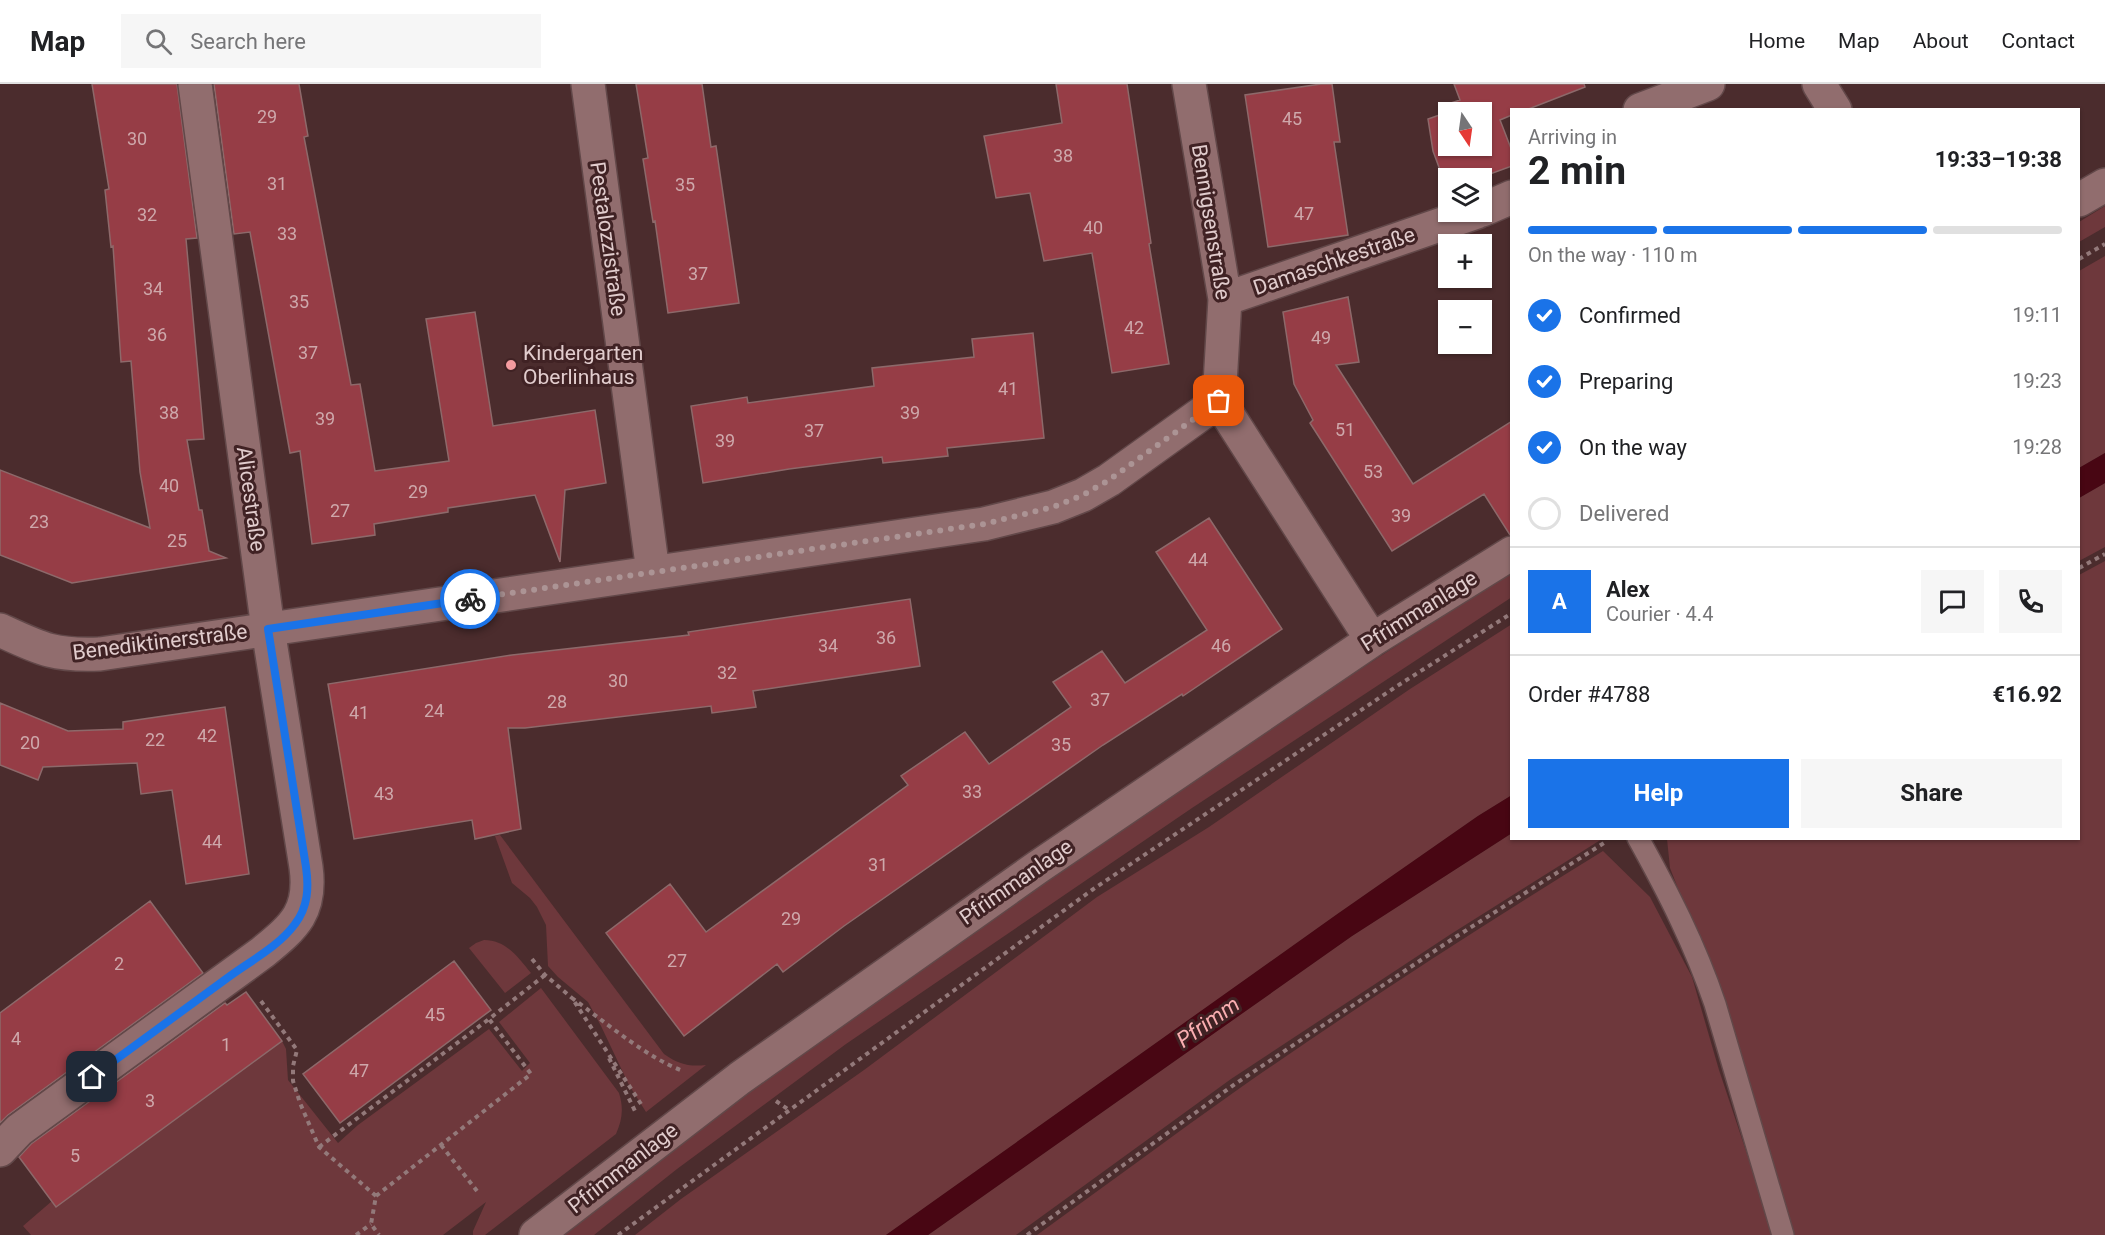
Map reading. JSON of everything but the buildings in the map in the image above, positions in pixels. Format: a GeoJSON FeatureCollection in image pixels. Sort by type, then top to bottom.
{"type":"FeatureCollection","features":[{"type":"Feature","properties":{"kind":"street","name":"Alicestraße"},"geometry":{"type":"LineString","coordinates":[[195,84],[268,629],[309,885],[307,899],[294,925],[238,970]]}},
{"type":"Feature","properties":{"kind":"street","name":"Pestalozzistraße"},"geometry":{"type":"LineString","coordinates":[[588,84],[653,572]]}},
{"type":"Feature","properties":{"kind":"street","name":"Bennigsenstraße"},"geometry":{"type":"LineString","coordinates":[[1189,84],[1225,299],[1219,401]]}},
{"type":"Feature","properties":{"kind":"street"},"geometry":{"type":"LineString","coordinates":[[1645,108],[1708,84]]}},
{"type":"Feature","properties":{"kind":"street"},"geometry":{"type":"LineString","coordinates":[[1819,84],[1834,108]]}},
{"type":"Feature","properties":{"kind":"street"},"geometry":{"type":"LineString","coordinates":[[2080,199],[2105,185]]}},
{"type":"Feature","properties":{"kind":"street"},"geometry":{"type":"LineString","coordinates":[[1492,206],[1510,198]]}},
{"type":"Feature","properties":{"kind":"street","name":"Damaschkestraße"},"geometry":{"type":"LineString","coordinates":[[1225,299],[1448,222]]}},
{"type":"Feature","properties":{"kind":"street","name":"Benediktinerstraße"},"geometry":{"type":"LineString","coordinates":[[0,630],[46,650],[75,655],[100,654],[984,524],[1053,507],[1083,495],[1109,480],[1219,401]]}},
{"type":"Feature","properties":{"kind":"street"},"geometry":{"type":"LineString","coordinates":[[1219,401],[1372,640]]}},
{"type":"Feature","properties":{"kind":"street","name":"Pfrimmanlage"},"geometry":{"type":"LineString","coordinates":[[536,1235],[740,1078],[1038,867],[1372,640],[1510,554]]}},
{"type":"Feature","properties":{"kind":"street"},"geometry":{"type":"LineString","coordinates":[[0,1150],[19,1130],[238,970]]}},
{"type":"Feature","properties":{"kind":"lane"},"geometry":{"type":"LineString","coordinates":[[1639,840],[1672,900],[1704,971],[1783,1235]]}},
{"type":"Feature","properties":{"kind":"path"},"geometry":{"type":"LineString","coordinates":[[2080,258],[2105,244]]}},
{"type":"Feature","properties":{"kind":"path"},"geometry":{"type":"LineString","coordinates":[[2080,567],[2105,554]]}},
{"type":"Feature","properties":{"kind":"path"},"geometry":{"type":"LineString","coordinates":[[618,1235],[1092,890],[1394,688],[1510,614]]}},
{"type":"Feature","properties":{"kind":"path"},"geometry":{"type":"LineString","coordinates":[[1027,1235],[1235,1084],[1454,938],[1609,840]]}},
{"type":"Feature","properties":{"kind":"path"},"geometry":{"type":"LineString","coordinates":[[532,959],[544,975],[572,998],[669,1066],[693,1074],[740,1078]]}},
{"type":"Feature","properties":{"kind":"path"},"geometry":{"type":"LineString","coordinates":[[238,970],[297,1050],[292,1081],[319,1147],[376,1196]]}},
{"type":"Feature","properties":{"kind":"path"},"geometry":{"type":"LineString","coordinates":[[319,1147],[544,975]]}},
{"type":"Feature","properties":{"kind":"path"},"geometry":{"type":"LineString","coordinates":[[572,998],[658,1140]]}},
{"type":"Feature","properties":{"kind":"path"},"geometry":{"type":"LineString","coordinates":[[572,998],[646,1112],[658,1140]]}},
{"type":"Feature","properties":{"kind":"path"},"geometry":{"type":"LineString","coordinates":[[356,1235],[370,1224],[376,1196],[531,1074],[489,1019]]}},
{"type":"Feature","properties":{"kind":"path"},"geometry":{"type":"LineString","coordinates":[[441,1145],[477,1191]]}},
{"type":"Feature","properties":{"kind":"path"},"geometry":{"type":"LineString","coordinates":[[370,1224],[379,1235]]}},
{"type":"Feature","properties":{"kind":"shaded area"},"geometry":{"type":"Polygon","coordinates":[[[2105,206],[2105,227],[2080,241],[2080,221],[2105,206]]]}},
{"type":"Feature","properties":{"kind":"shaded area"},"geometry":{"type":"Polygon","coordinates":[[[2105,256],[2105,453],[2080,467],[2080,270],[2105,256]]]}},
{"type":"Feature","properties":{"kind":"shaded area"},"geometry":{"type":"Polygon","coordinates":[[[2105,483],[2105,547],[2080,560],[2080,497],[2105,483]]]}},
{"type":"Feature","properties":{"kind":"shaded area"},"geometry":{"type":"Polygon","coordinates":[[[2105,561],[2105,1235],[1790,1235],[1717,988],[1670,868],[1667,840],[2080,840],[2080,574],[2105,561]]]}},
{"type":"Feature","properties":{"kind":"shaded area"},"geometry":{"type":"Polygon","coordinates":[[[1510,573],[1510,598],[1192,808],[846,1044],[677,1169],[594,1235],[559,1235],[939,955],[1068,864],[1289,716],[1510,573]]]}},
{"type":"Feature","properties":{"kind":"shaded area"},"geometry":{"type":"Polygon","coordinates":[[[1510,625],[1510,796],[1336,915],[886,1235],[635,1235],[681,1199],[864,1070],[1097,897],[1209,827],[1410,689],[1510,625]]]}},
{"type":"Feature","properties":{"kind":"shaded area"},"geometry":{"type":"Polygon","coordinates":[[[1510,834],[1510,840],[1600,840],[1451,934],[1231,1079],[1016,1235],[928,1235],[1352,936],[1510,834]]]}},
{"type":"Feature","properties":{"kind":"shaded area"},"geometry":{"type":"Polygon","coordinates":[[[500,835],[664,1054],[684,1064],[706,1065],[646,1112],[629,1085],[588,1002],[548,966],[546,925],[530,898],[512,883],[495,836],[500,835]]]}},
{"type":"Feature","properties":{"kind":"shaded area"},"geometry":{"type":"Polygon","coordinates":[[[1603,851],[1650,897],[1692,977],[1719,1070],[1774,1235],[1037,1235],[1285,1057],[1511,908],[1603,851]]]}},
{"type":"Feature","properties":{"kind":"shaded area"},"geometry":{"type":"Polygon","coordinates":[[[484,940],[505,946],[531,973],[505,993],[469,948],[484,940]]]}},
{"type":"Feature","properties":{"kind":"shaded area"},"geometry":{"type":"Polygon","coordinates":[[[541,988],[619,1093],[621,1119],[616,1134],[485,1235],[473,1235],[473,1231],[486,1202],[443,1235],[31,1235],[23,1226],[52,1201],[56,1207],[282,1041],[286,1049],[288,1080],[338,1143],[358,1125],[489,1029],[522,1071],[530,1063],[499,1022],[541,988]]]}},
{"type":"Feature","properties":{"kind":"water"},"geometry":{"type":"Polygon","coordinates":[[[2105,453],[2105,483],[2080,497],[2080,467],[2105,453]]]}},
{"type":"Feature","properties":{"kind":"water","name":"Pfrimm"},"geometry":{"type":"Polygon","coordinates":[[[1510,796],[1510,834],[1352,936],[928,1235],[886,1235],[1336,915],[1510,796]]]}},
{"type":"Feature","properties":{"kind":"way so far"},"geometry":{"type":"LineString","coordinates":[[470,599],[984,524],[1053,507],[1083,495],[1109,480],[1219,401]]}},
{"type":"Feature","properties":{"kind":"place","name":"Kindergarten Oberlinhaus"},"geometry":{"type":"Point","coordinates":[511,365]}},
{"type":"Feature","properties":{"kind":"route"},"geometry":{"type":"LineString","coordinates":[[92,1077],[263,952],[294,925],[302,912],[309,885],[268,629],[470,599]]}}]}
